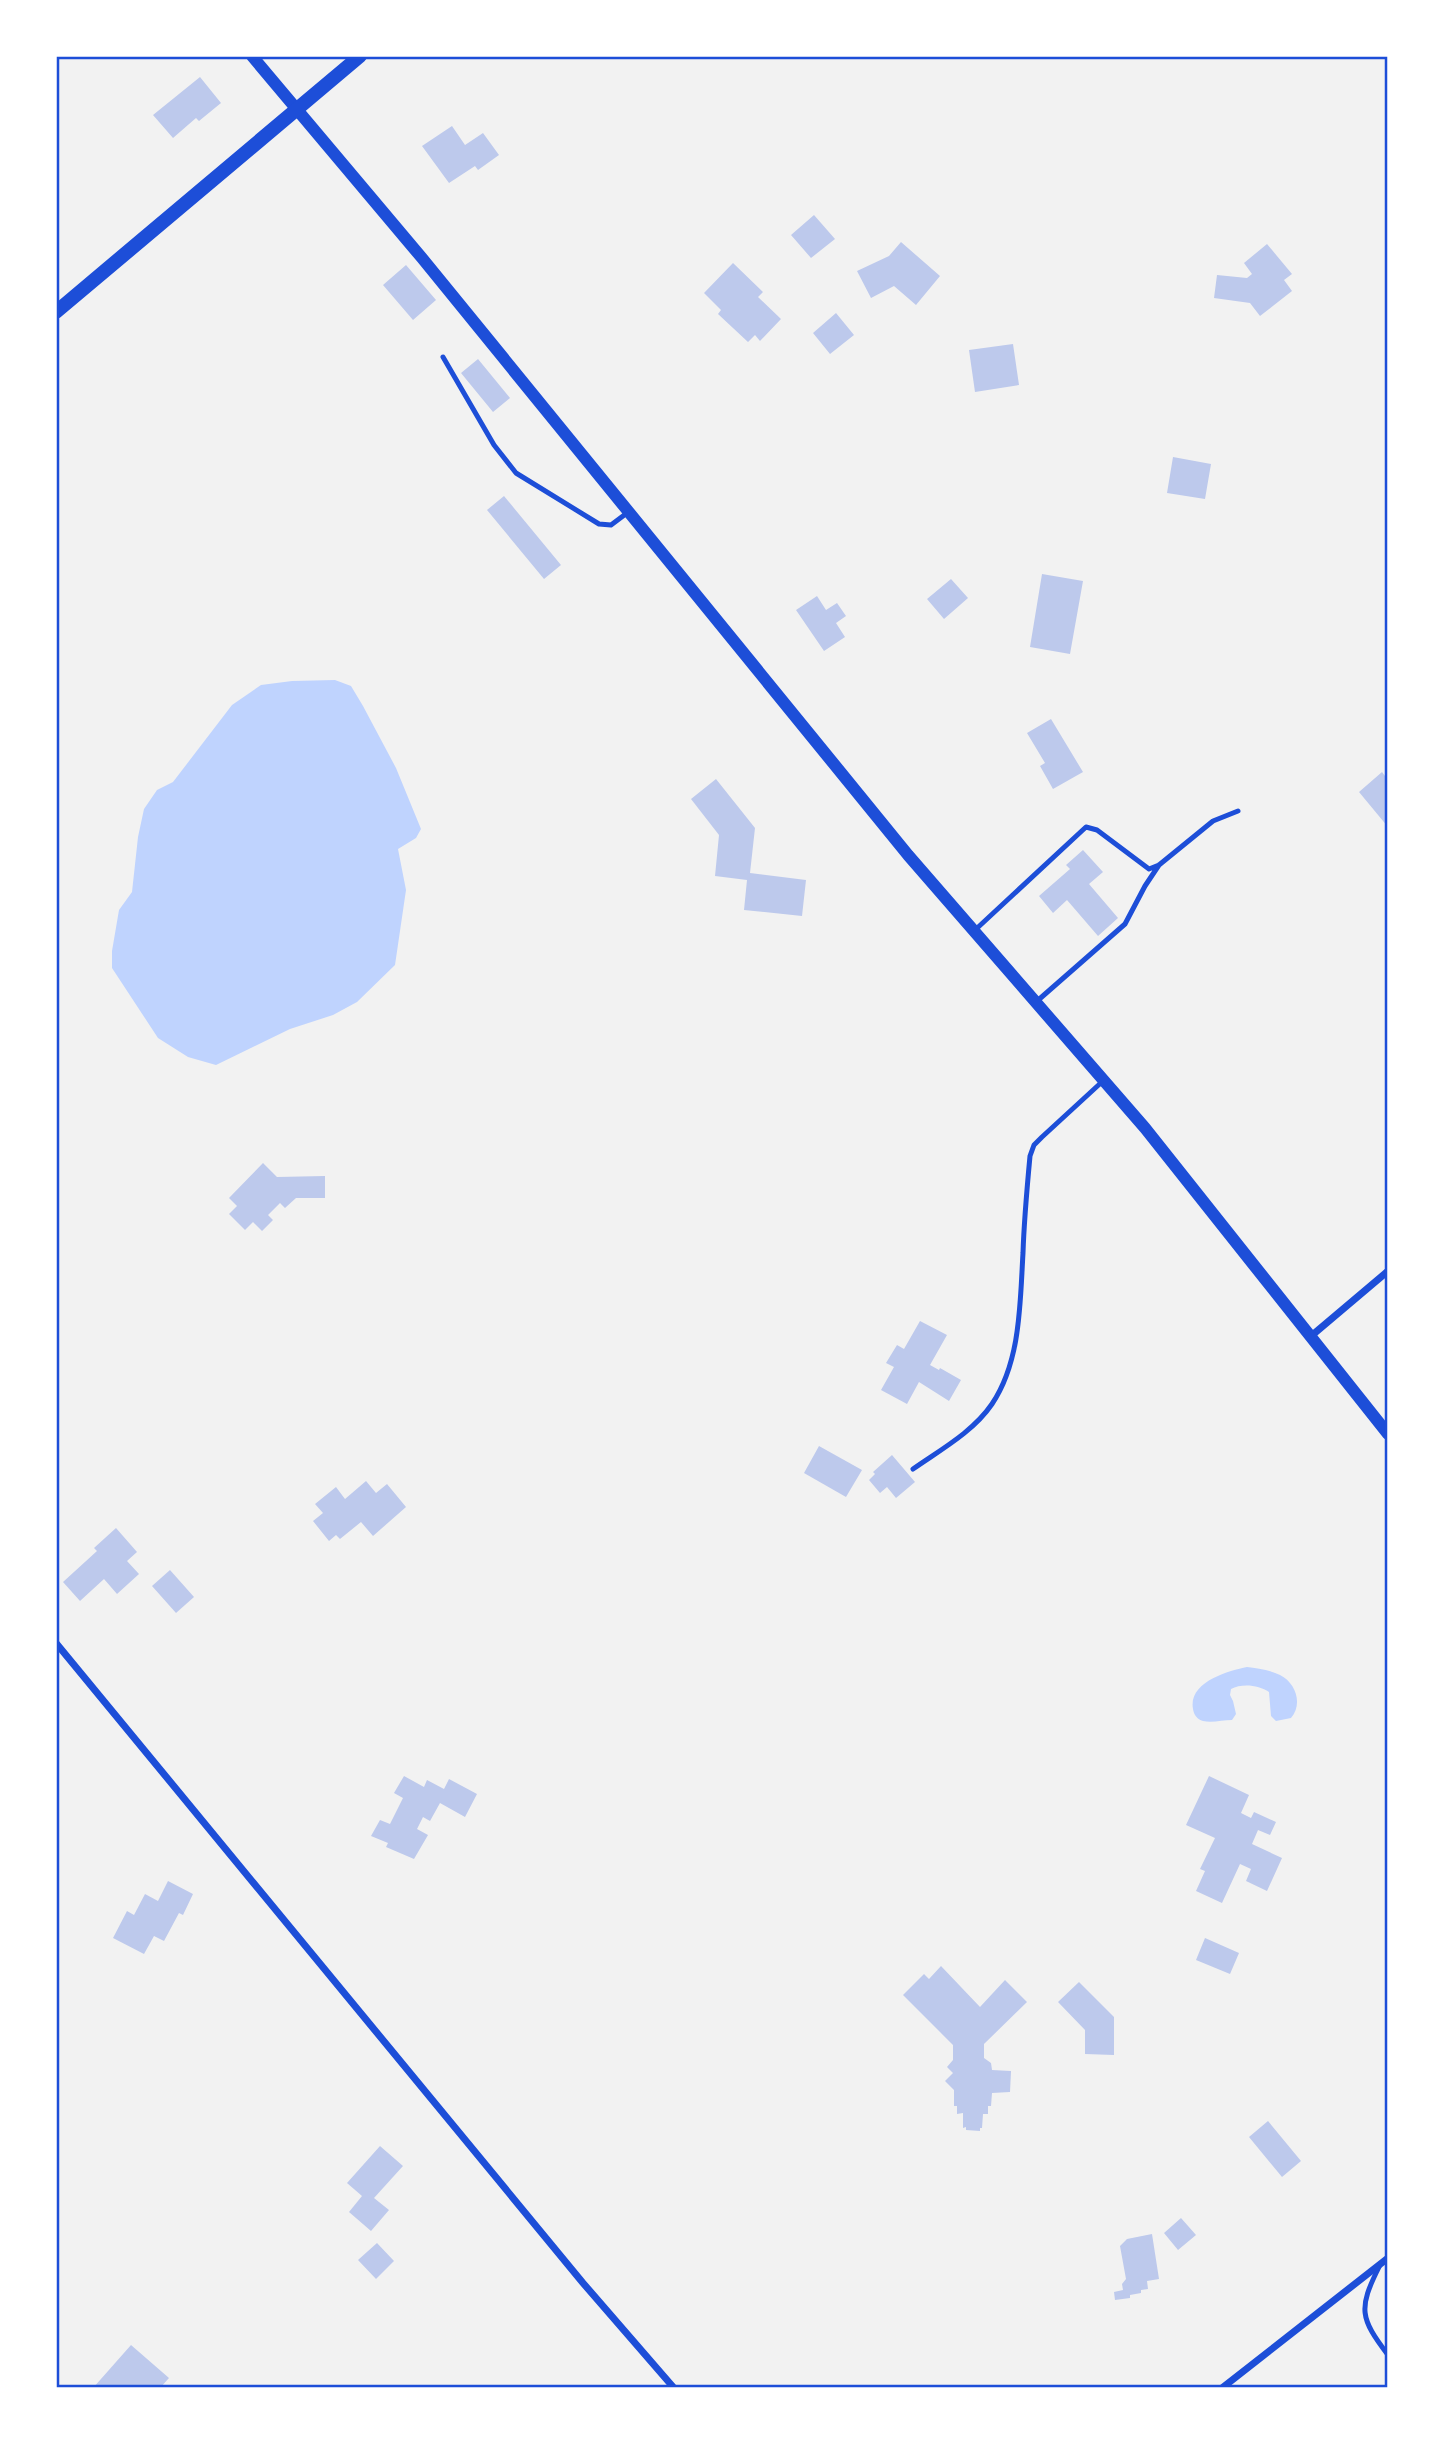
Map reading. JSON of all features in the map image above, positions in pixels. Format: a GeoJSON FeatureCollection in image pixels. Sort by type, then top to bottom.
{"type":"FeatureCollection","features":[{"type":"Feature","properties":{"kind":"main road"},"geometry":{"type":"LineString","coordinates":[[56,312],[360,56]]}},
{"type":"Feature","properties":{"kind":"street"},"geometry":{"type":"LineString","coordinates":[[252,56],[422,258],[908,855],[1145,1128],[1388,1434]]}},
{"type":"Feature","properties":{"kind":"street"},"geometry":{"type":"LineString","coordinates":[[1310,1337],[1388,1271]]}},
{"type":"Feature","properties":{"kind":"street"},"geometry":{"type":"LineString","coordinates":[[56,1643],[583,2283],[674,2388]]}},
{"type":"Feature","properties":{"kind":"street"},"geometry":{"type":"LineString","coordinates":[[1222,2388],[1388,2258]]}},
{"type":"Feature","properties":{"kind":"lane"},"geometry":{"type":"LineString","coordinates":[[443,358],[494,445],[516,473],[598,524],[611,525],[628,512]]}},
{"type":"Feature","properties":{"kind":"lane"},"geometry":{"type":"LineString","coordinates":[[975,931],[1086,827],[1097,830],[1149,869],[1158,865],[1213,821],[1238,811]]}},
{"type":"Feature","properties":{"kind":"lane"},"geometry":{"type":"LineString","coordinates":[[1036,1002],[1125,924],[1158,865]]}},
{"type":"Feature","properties":{"kind":"lane"},"geometry":{"type":"LineString","coordinates":[[913,1469],[969,1430],[992,1404],[1007,1378],[1020,1303],[1030,1156],[1034,1145],[1104,1080]]}},
{"type":"Feature","properties":{"kind":"lane"},"geometry":{"type":"LineString","coordinates":[[1380,2264],[1366,2293],[1364,2314],[1373,2335],[1388,2355]]}},
{"type":"Feature","properties":{"kind":"water"},"geometry":{"type":"Polygon","coordinates":[[[335,680],[351,686],[363,706],[396,768],[421,829],[416,838],[398,849],[406,890],[395,965],[357,1002],[333,1015],[290,1029],[216,1065],[188,1057],[158,1038],[112,968],[119,910],[132,892],[144,809],[157,790],[173,782],[232,705],[261,685],[335,680]]]}},
{"type":"Feature","properties":{"kind":"water"},"geometry":{"type":"Polygon","coordinates":[[[1247,1667],[1276,1673],[1290,1683],[1297,1700],[1291,1718],[1276,1721],[1271,1716],[1269,1692],[1245,1685],[1231,1689],[1230,1695],[1236,1714],[1232,1720],[1206,1722],[1197,1718],[1193,1711],[1193,1700],[1203,1685],[1220,1675],[1247,1667]]]}},
{"type":"Feature","properties":{"kind":"building"},"geometry":{"type":"Polygon","coordinates":[[[200,77],[221,103],[199,121],[196,118],[173,138],[153,115],[200,77]]]}},
{"type":"Feature","properties":{"kind":"building"},"geometry":{"type":"Polygon","coordinates":[[[452,126],[465,145],[483,133],[499,155],[478,170],[475,166],[449,183],[422,146],[452,126]]]}},
{"type":"Feature","properties":{"kind":"building"},"geometry":{"type":"Polygon","coordinates":[[[814,215],[835,239],[811,258],[791,235],[814,215]]]}},
{"type":"Feature","properties":{"kind":"building"},"geometry":{"type":"Polygon","coordinates":[[[901,242],[940,276],[916,305],[894,286],[871,298],[857,271],[889,256],[901,242]]]}},
{"type":"Feature","properties":{"kind":"building"},"geometry":{"type":"Polygon","coordinates":[[[1267,244],[1292,274],[1284,280],[1292,291],[1260,316],[1250,303],[1214,298],[1217,275],[1247,278],[1252,274],[1244,263],[1267,244]]]}},
{"type":"Feature","properties":{"kind":"building"},"geometry":{"type":"Polygon","coordinates":[[[733,263],[763,292],[758,297],[781,319],[760,341],[755,335],[748,342],[718,314],[721,310],[704,293],[733,263]]]}},
{"type":"Feature","properties":{"kind":"building"},"geometry":{"type":"Polygon","coordinates":[[[406,265],[436,300],[413,320],[383,285],[406,265]]]}},
{"type":"Feature","properties":{"kind":"building"},"geometry":{"type":"Polygon","coordinates":[[[836,313],[854,335],[830,354],[813,333],[836,313]]]}},
{"type":"Feature","properties":{"kind":"building"},"geometry":{"type":"Polygon","coordinates":[[[1013,344],[1019,385],[975,392],[969,350],[1013,344]]]}},
{"type":"Feature","properties":{"kind":"building"},"geometry":{"type":"Polygon","coordinates":[[[478,359],[510,398],[493,412],[461,373],[478,359]]]}},
{"type":"Feature","properties":{"kind":"building"},"geometry":{"type":"Polygon","coordinates":[[[1173,457],[1211,464],[1205,499],[1167,493],[1173,457]]]}},
{"type":"Feature","properties":{"kind":"building"},"geometry":{"type":"Polygon","coordinates":[[[504,496],[561,565],[544,579],[487,510],[504,496]]]}},
{"type":"Feature","properties":{"kind":"building"},"geometry":{"type":"Polygon","coordinates":[[[1042,574],[1083,581],[1070,654],[1030,647],[1042,574]]]}},
{"type":"Feature","properties":{"kind":"building"},"geometry":{"type":"Polygon","coordinates":[[[951,579],[968,598],[944,619],[927,599],[951,579]]]}},
{"type":"Feature","properties":{"kind":"building"},"geometry":{"type":"Polygon","coordinates":[[[817,596],[826,610],[837,603],[846,616],[836,623],[845,637],[824,651],[796,610],[817,596]]]}},
{"type":"Feature","properties":{"kind":"building"},"geometry":{"type":"Polygon","coordinates":[[[1051,719],[1083,772],[1053,789],[1040,766],[1045,763],[1027,733],[1051,719]]]}},
{"type":"Feature","properties":{"kind":"building"},"geometry":{"type":"Polygon","coordinates":[[[1382,772],[1388,780],[1388,827],[1359,792],[1382,772]]]}},
{"type":"Feature","properties":{"kind":"building"},"geometry":{"type":"Polygon","coordinates":[[[716,779],[755,828],[750,873],[806,880],[802,916],[744,910],[747,880],[715,876],[719,835],[691,799],[716,779]]]}},
{"type":"Feature","properties":{"kind":"building"},"geometry":{"type":"Polygon","coordinates":[[[1083,850],[1103,872],[1089,884],[1118,918],[1098,936],[1067,900],[1053,913],[1039,896],[1070,869],[1066,865],[1083,850]]]}},
{"type":"Feature","properties":{"kind":"building"},"geometry":{"type":"Polygon","coordinates":[[[263,1163],[277,1177],[325,1176],[325,1198],[296,1198],[285,1208],[280,1203],[268,1215],[273,1220],[262,1231],[253,1222],[245,1230],[229,1214],[237,1206],[229,1198],[263,1163]]]}},
{"type":"Feature","properties":{"kind":"building"},"geometry":{"type":"Polygon","coordinates":[[[920,1321],[947,1335],[930,1365],[961,1380],[949,1401],[919,1382],[907,1404],[881,1390],[894,1367],[886,1363],[897,1345],[904,1349],[920,1321]]]}},
{"type":"Feature","properties":{"kind":"building"},"geometry":{"type":"Polygon","coordinates":[[[819,1446],[862,1470],[846,1497],[804,1473],[819,1446]]]}},
{"type":"Feature","properties":{"kind":"building"},"geometry":{"type":"Polygon","coordinates":[[[892,1455],[915,1482],[896,1498],[887,1487],[880,1493],[869,1480],[875,1474],[873,1472],[892,1455]]]}},
{"type":"Feature","properties":{"kind":"building"},"geometry":{"type":"Polygon","coordinates":[[[366,1481],[376,1493],[387,1484],[406,1507],[373,1536],[361,1522],[340,1539],[336,1535],[329,1541],[313,1521],[323,1513],[315,1504],[336,1487],[345,1499],[366,1481]]]}},
{"type":"Feature","properties":{"kind":"building"},"geometry":{"type":"Polygon","coordinates":[[[116,1528],[137,1552],[127,1561],[139,1574],[117,1594],[104,1579],[80,1601],[63,1582],[97,1551],[94,1548],[116,1528]]]}},
{"type":"Feature","properties":{"kind":"building"},"geometry":{"type":"Polygon","coordinates":[[[170,1570],[194,1597],[176,1613],[152,1586],[170,1570]]]}},
{"type":"Feature","properties":{"kind":"building"},"geometry":{"type":"Polygon","coordinates":[[[404,1776],[424,1787],[427,1780],[444,1789],[449,1779],[477,1794],[465,1817],[440,1803],[430,1821],[423,1817],[417,1829],[428,1835],[414,1859],[386,1847],[388,1843],[371,1836],[380,1820],[390,1824],[403,1798],[394,1793],[404,1776]]]}},
{"type":"Feature","properties":{"kind":"building"},"geometry":{"type":"Polygon","coordinates":[[[1209,1776],[1249,1795],[1241,1813],[1251,1818],[1254,1812],[1276,1822],[1270,1835],[1258,1830],[1252,1844],[1282,1858],[1267,1891],[1246,1881],[1251,1869],[1240,1864],[1222,1903],[1196,1891],[1205,1871],[1200,1869],[1215,1838],[1186,1825],[1209,1776]]]}},
{"type":"Feature","properties":{"kind":"building"},"geometry":{"type":"Polygon","coordinates":[[[168,1881],[193,1894],[183,1915],[179,1913],[164,1941],[154,1936],[144,1954],[113,1938],[127,1911],[134,1915],[145,1894],[158,1901],[168,1881]]]}},
{"type":"Feature","properties":{"kind":"building"},"geometry":{"type":"Polygon","coordinates":[[[1205,1938],[1239,1953],[1230,1974],[1196,1960],[1205,1938]]]}},
{"type":"Feature","properties":{"kind":"building"},"geometry":{"type":"Polygon","coordinates":[[[941,1966],[980,2007],[1005,1980],[1027,2002],[984,2044],[984,2058],[991,2063],[992,2070],[1011,2071],[1010,2092],[992,2093],[991,2106],[988,2106],[988,2114],[983,2114],[980,2131],[963,2128],[963,2113],[957,2114],[954,2090],[945,2081],[953,2073],[947,2067],[953,2060],[953,2045],[903,1995],[924,1974],[929,1979],[941,1966]]]}},
{"type":"Feature","properties":{"kind":"building"},"geometry":{"type":"Polygon","coordinates":[[[1079,1982],[1114,2017],[1114,2055],[1085,2054],[1085,2030],[1058,2002],[1079,1982]]]}},
{"type":"Feature","properties":{"kind":"building"},"geometry":{"type":"Polygon","coordinates":[[[1268,2121],[1301,2161],[1282,2177],[1249,2137],[1268,2121]]]}},
{"type":"Feature","properties":{"kind":"building"},"geometry":{"type":"Polygon","coordinates":[[[380,2146],[403,2166],[374,2198],[389,2210],[371,2231],[349,2212],[362,2196],[347,2183],[380,2146]]]}},
{"type":"Feature","properties":{"kind":"building"},"geometry":{"type":"Polygon","coordinates":[[[1181,2218],[1196,2235],[1178,2250],[1164,2233],[1181,2218]]]}},
{"type":"Feature","properties":{"kind":"building"},"geometry":{"type":"Polygon","coordinates":[[[1152,2234],[1159,2279],[1147,2281],[1148,2289],[1141,2290],[1141,2293],[1115,2300],[1114,2292],[1123,2290],[1122,2284],[1126,2279],[1120,2246],[1127,2239],[1152,2234]]]}},
{"type":"Feature","properties":{"kind":"building"},"geometry":{"type":"Polygon","coordinates":[[[377,2243],[394,2261],[376,2279],[358,2260],[377,2243]]]}},
{"type":"Feature","properties":{"kind":"building"},"geometry":{"type":"Polygon","coordinates":[[[131,2345],[169,2378],[160,2388],[93,2388],[131,2345]]]}}]}
